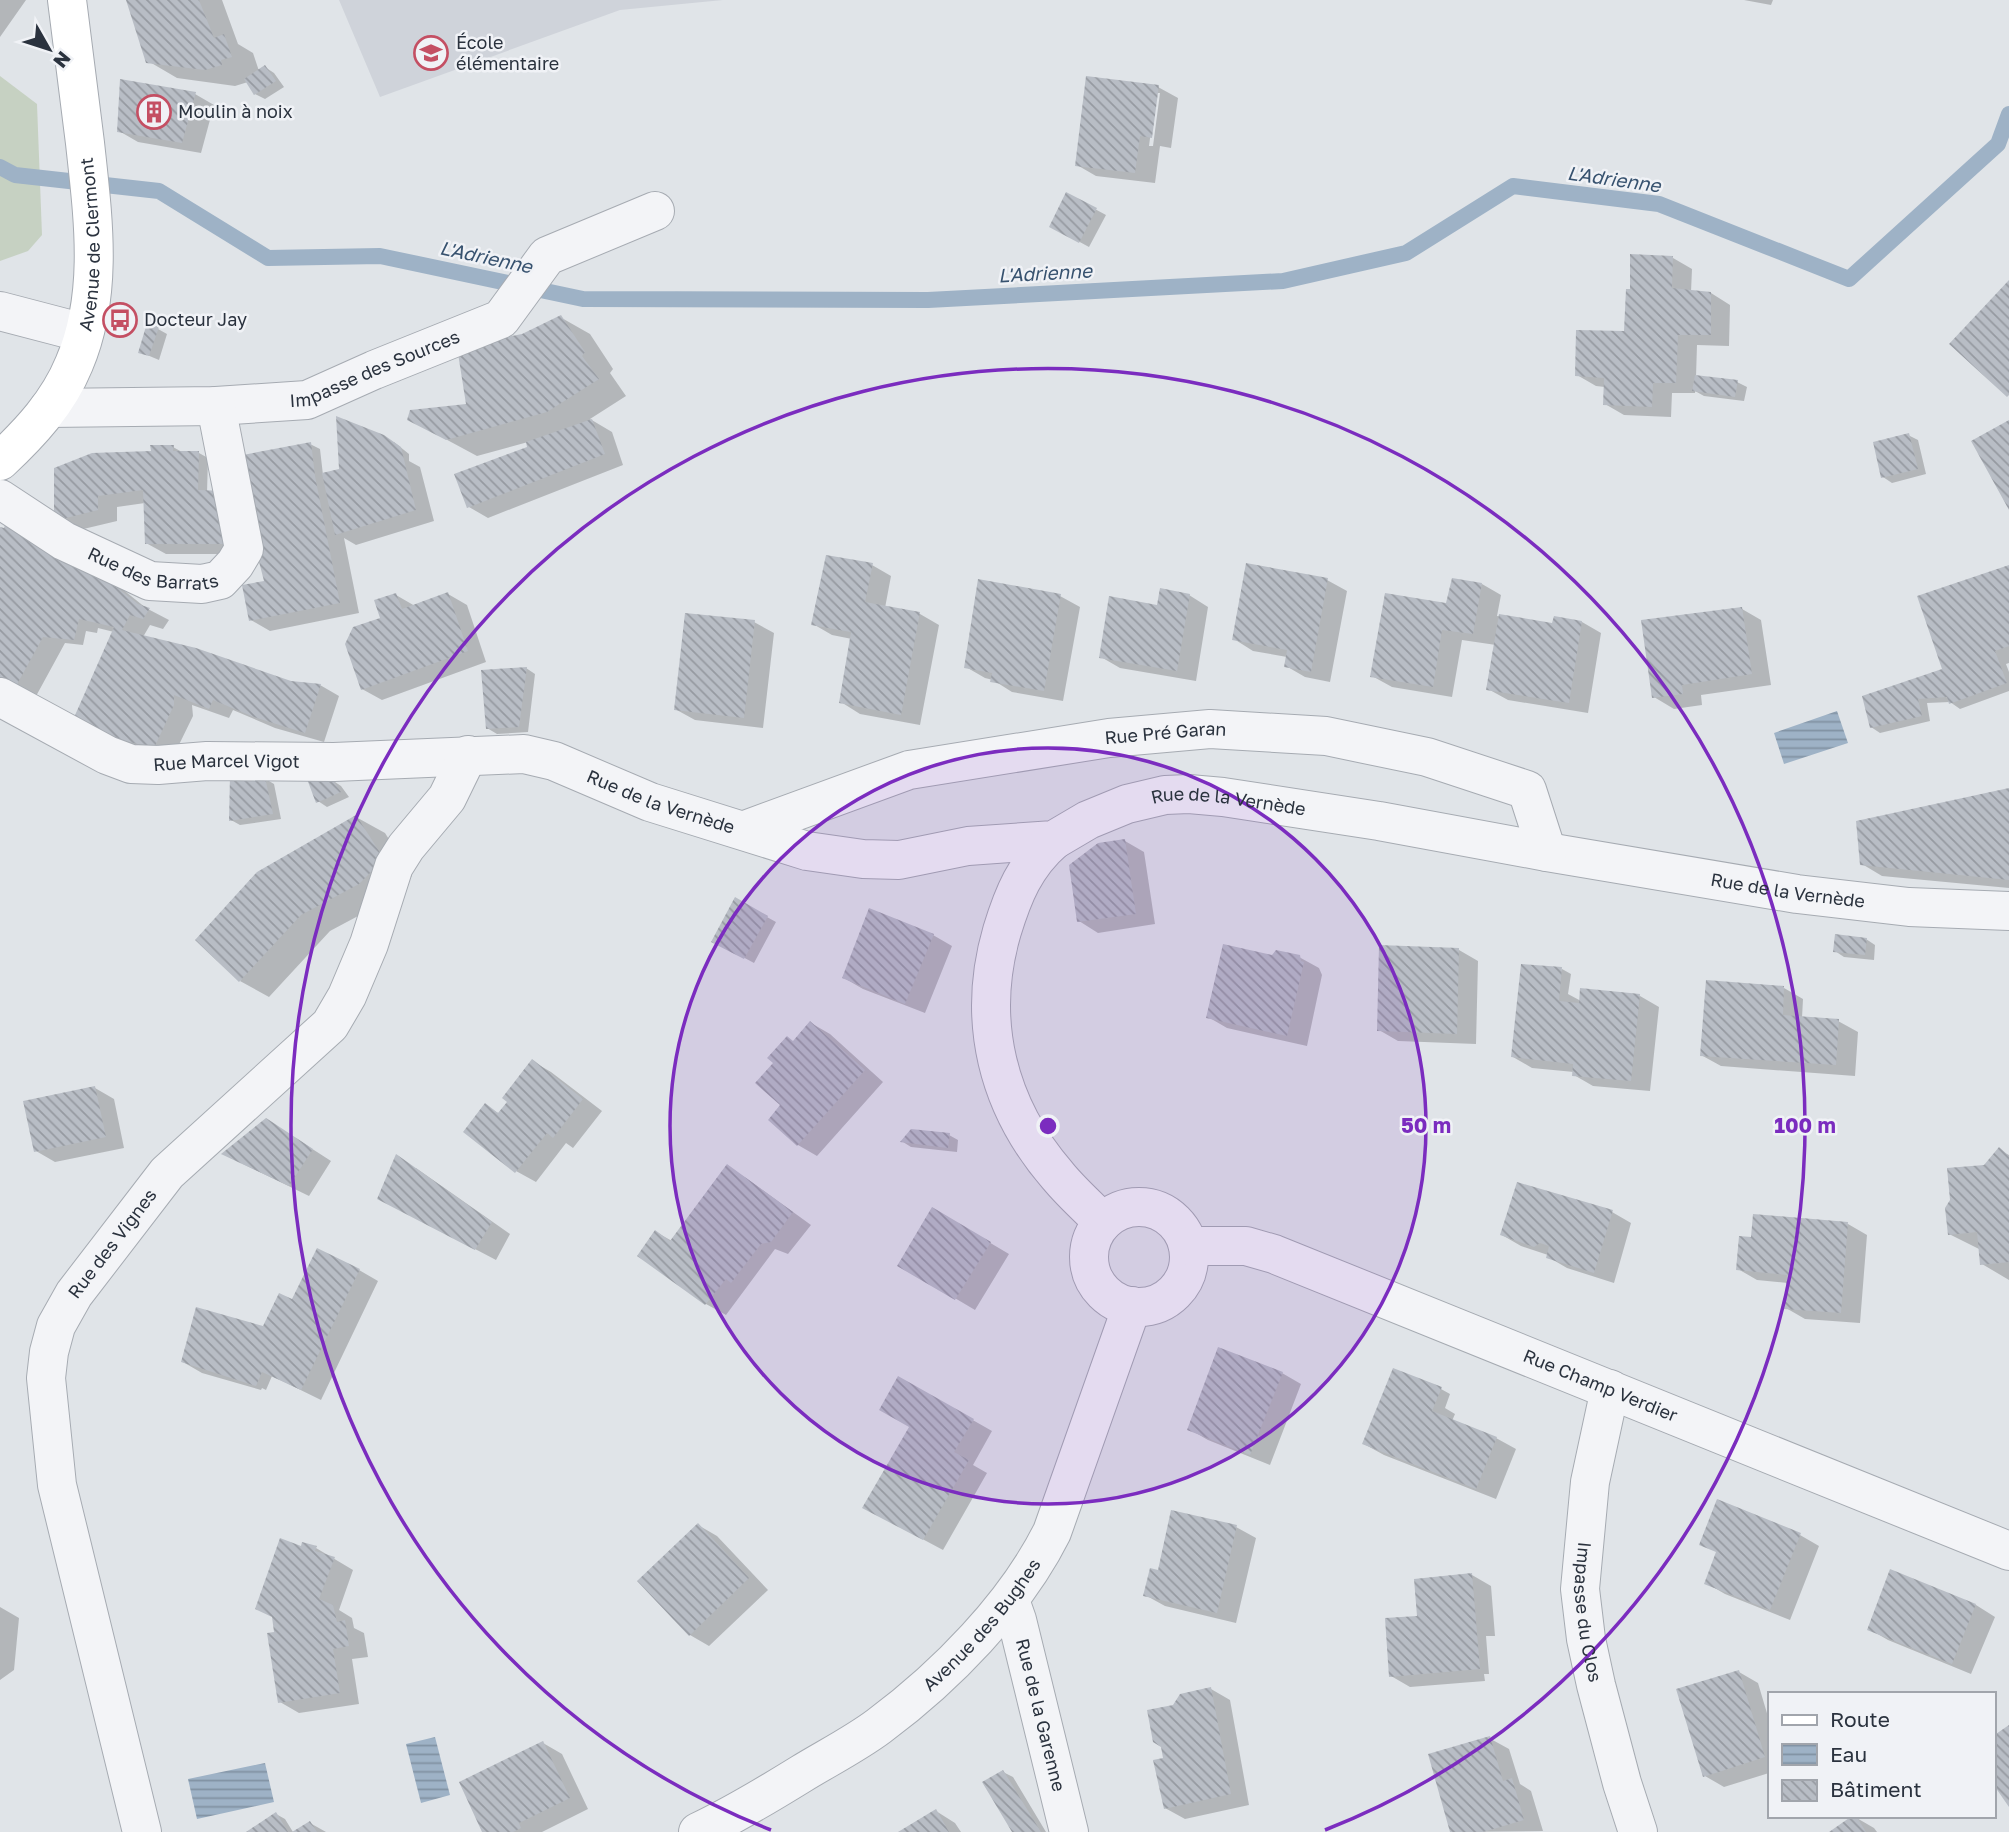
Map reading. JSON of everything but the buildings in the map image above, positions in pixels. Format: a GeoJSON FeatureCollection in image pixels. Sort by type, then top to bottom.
{"type":"FeatureCollection","features":[{"type":"Feature","properties":{"kind":"street","name":"Avenue de Clermont"},"geometry":{"type":"LineString","coordinates":[[0,461],[25,438],[49,408],[74,364],[84,332],[93,283],[94,218],[67,0]]}},
{"type":"Feature","properties":{"kind":"street","name":"Impasse des Sources"},"geometry":{"type":"LineString","coordinates":[[49,408],[216,406],[307,401],[374,370],[501,320],[547,256],[655,211]]}},
{"type":"Feature","properties":{"kind":"street"},"geometry":{"type":"LineString","coordinates":[[0,311],[84,332]]}},
{"type":"Feature","properties":{"kind":"street","name":"Rue des Barrats"},"geometry":{"type":"LineString","coordinates":[[0,499],[64,541],[150,581],[202,584],[220,580],[244,549],[216,406]]}},
{"type":"Feature","properties":{"kind":"street","name":"Rue Marcel Vigot"},"geometry":{"type":"LineString","coordinates":[[0,697],[107,755],[131,764],[207,761],[334,762],[468,755]]}},
{"type":"Feature","properties":{"kind":"street","name":"Rue Pré Garan"},"geometry":{"type":"LineString","coordinates":[[745,830],[909,769],[1109,738],[1210,729],[1326,736],[1427,757],[1527,790],[1547,852]]}},
{"type":"Feature","properties":{"kind":"street","name":"Rue de la Vernède"},"geometry":{"type":"LineString","coordinates":[[468,755],[524,754],[554,761],[650,802],[807,851],[863,859],[899,860],[968,846],[1054,840],[1088,820],[1127,804],[1165,795],[1189,794],[1379,821],[1797,894],[1909,907],[2009,911]]}},
{"type":"Feature","properties":{"kind":"street","name":"Rue des Vignes"},"geometry":{"type":"LineString","coordinates":[[142,1832],[57,1485],[46,1378],[56,1326],[74,1294],[167,1172],[330,1025],[347,996],[369,944],[394,866],[406,847],[447,798],[468,755]]}},
{"type":"Feature","properties":{"kind":"street"},"geometry":{"type":"LineString","coordinates":[[1054,840],[1036,856],[1007,914],[996,952],[991,984],[991,1033],[998,1071],[1029,1135],[1056,1175],[1103,1222]]}},
{"type":"Feature","properties":{"kind":"street"},"geometry":{"type":"LineString","coordinates":[[1151,1208],[1164,1214],[1175,1222],[1188,1246],[1189,1264],[1183,1281],[1173,1295],[1158,1304],[1132,1307],[1109,1298],[1098,1286],[1091,1272],[1089,1256],[1092,1239],[1103,1222],[1123,1209],[1151,1208]]}},
{"type":"Feature","properties":{"kind":"street","name":"Rue Champ Verdier"},"geometry":{"type":"LineString","coordinates":[[1188,1246],[1246,1246],[1274,1254],[2009,1551]]}},
{"type":"Feature","properties":{"kind":"street","name":"Avenue des Bughes"},"geometry":{"type":"LineString","coordinates":[[698,1832],[737,1813],[877,1728],[937,1679],[1010,1600],[1040,1556],[1052,1532],[1132,1307]]}},
{"type":"Feature","properties":{"kind":"street","name":"Impasse du Clos"},"geometry":{"type":"LineString","coordinates":[[1610,1389],[1590,1482],[1580,1589],[1586,1639],[1596,1685],[1638,1832]]}},
{"type":"Feature","properties":{"kind":"street","name":"Rue de la Garenne"},"geometry":{"type":"LineString","coordinates":[[1010,1600],[1069,1832]]}},
{"type":"Feature","properties":{"kind":"shaded area","name":"École élémentaire"},"geometry":{"type":"Polygon","coordinates":[[[339,0],[723,0],[620,10],[380,97],[339,0]]]}},
{"type":"Feature","properties":{"kind":"green space"},"geometry":{"type":"Polygon","coordinates":[[[0,76],[37,104],[42,235],[28,251],[0,261],[0,76]]]}},
{"type":"Feature","properties":{"kind":"water"},"geometry":{"type":"Polygon","coordinates":[[[1837,711],[1848,743],[1784,764],[1774,733],[1837,711]]]}},
{"type":"Feature","properties":{"kind":"water"},"geometry":{"type":"Polygon","coordinates":[[[435,1737],[450,1795],[421,1803],[406,1744],[435,1737]]]}},
{"type":"Feature","properties":{"kind":"water"},"geometry":{"type":"Polygon","coordinates":[[[265,1763],[274,1802],[197,1819],[188,1779],[265,1763]]]}},
{"type":"Feature","properties":{"kind":"waterway","name":"L'Adrienne"},"geometry":{"type":"LineString","coordinates":[[0,167],[15,175],[159,191],[268,258],[380,256],[583,299],[928,300],[1283,281],[1406,253],[1513,186],[1659,204],[1849,279],[1998,144],[2009,114]]}},
{"type":"Feature","properties":{"kind":"place","name":"École élémentaire"},"geometry":{"type":"Point","coordinates":[431,53]}},
{"type":"Feature","properties":{"kind":"place","name":"Moulin à noix"},"geometry":{"type":"Point","coordinates":[154,112]}},
{"type":"Feature","properties":{"kind":"place","name":"Docteur Jay"},"geometry":{"type":"Point","coordinates":[120,320]}}]}
